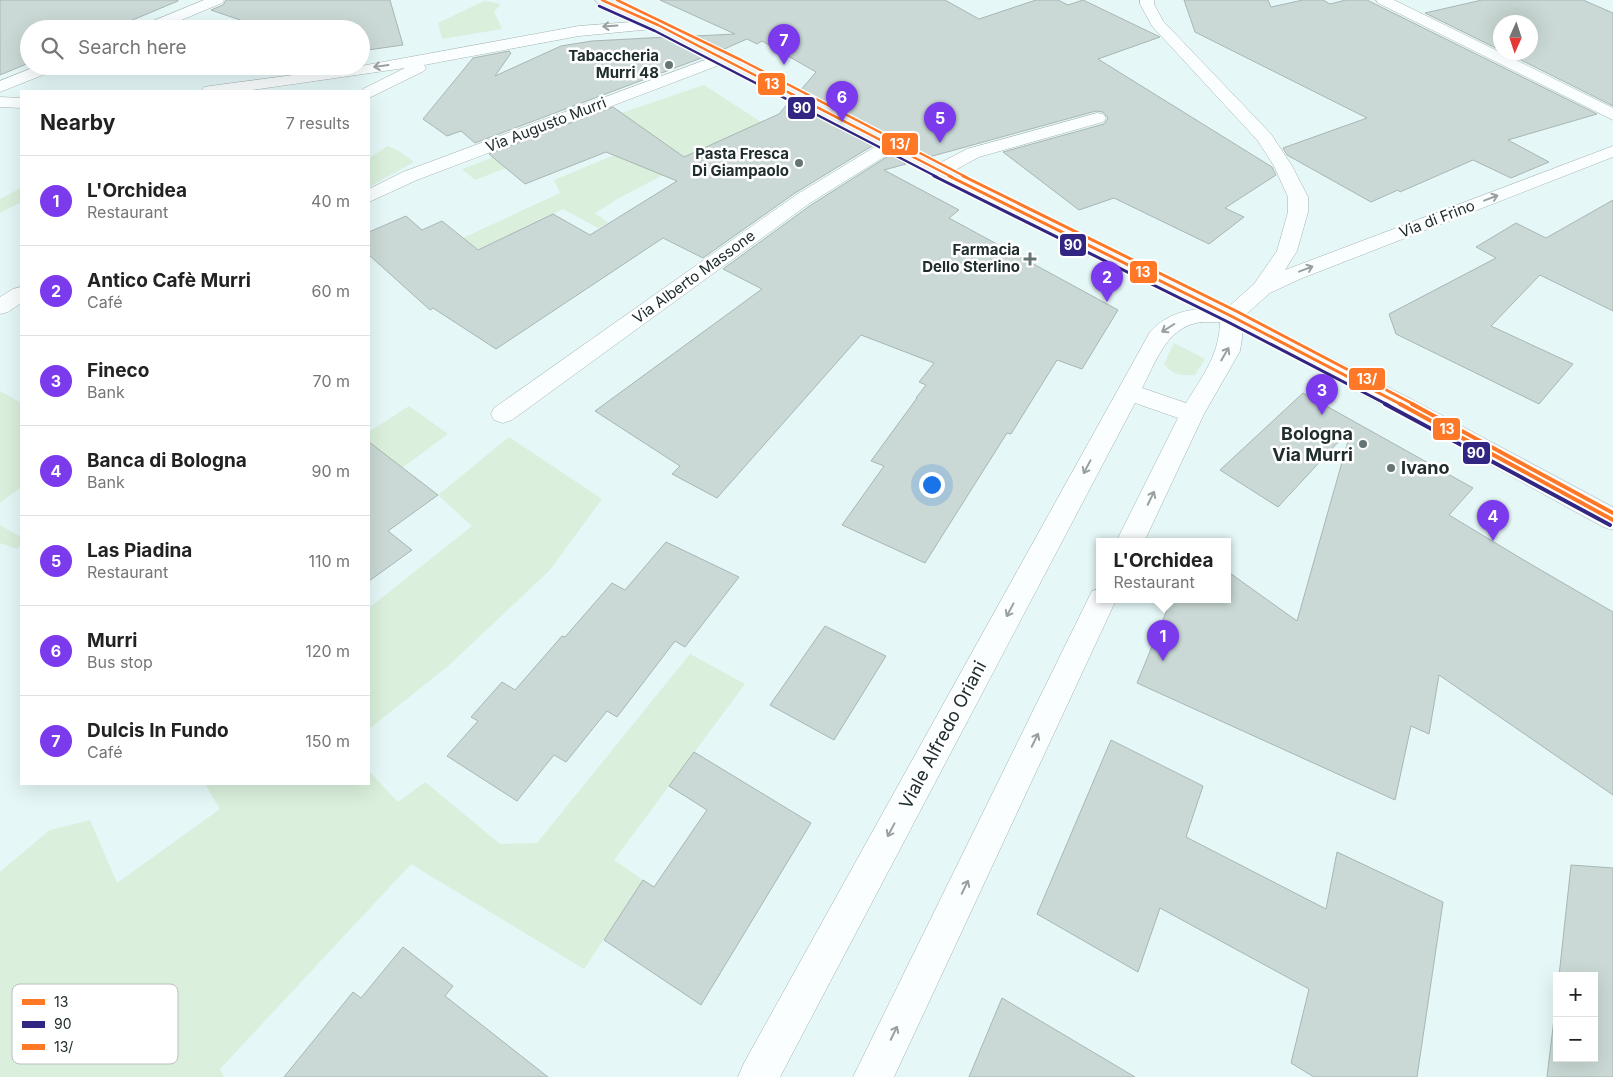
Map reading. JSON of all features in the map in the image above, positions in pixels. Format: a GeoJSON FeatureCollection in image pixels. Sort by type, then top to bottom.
{"type":"FeatureCollection","features":[{"type":"Feature","properties":{"kind":"main road"},"geometry":{"type":"LineString","coordinates":[[602,0],[623,8],[724,58],[939,171],[1231,316],[1404,406],[1613,520]]}},
{"type":"Feature","properties":{"kind":"street"},"geometry":{"type":"LineString","coordinates":[[168,20],[218,0]]}},
{"type":"Feature","properties":{"kind":"street"},"geometry":{"type":"LineString","coordinates":[[1132,538],[1192,414],[1228,351],[1231,338],[1231,316],[1262,289],[1287,251],[1298,212],[1298,197],[1283,166],[1265,138],[1157,24],[1147,4],[1147,0]]}},
{"type":"Feature","properties":{"kind":"street"},"geometry":{"type":"LineString","coordinates":[[1383,0],[1613,115]]}},
{"type":"Feature","properties":{"kind":"street"},"geometry":{"type":"LineString","coordinates":[[552,35],[580,14],[596,8],[623,8]]}},
{"type":"Feature","properties":{"kind":"street"},"geometry":{"type":"LineString","coordinates":[[370,68],[449,56],[597,27],[658,25]]}},
{"type":"Feature","properties":{"kind":"street"},"geometry":{"type":"LineString","coordinates":[[370,92],[419,68],[449,56]]}},
{"type":"Feature","properties":{"kind":"street","name":"Via Augusto Murri"},"geometry":{"type":"LineString","coordinates":[[370,196],[410,176],[724,58]]}},
{"type":"Feature","properties":{"kind":"street"},"geometry":{"type":"LineString","coordinates":[[0,87],[30,75]]}},
{"type":"Feature","properties":{"kind":"street"},"geometry":{"type":"LineString","coordinates":[[217,90],[319,75]]}},
{"type":"Feature","properties":{"kind":"street"},"geometry":{"type":"LineString","coordinates":[[0,102],[20,103]]}},
{"type":"Feature","properties":{"kind":"street"},"geometry":{"type":"LineString","coordinates":[[939,171],[973,153],[1097,118]]}},
{"type":"Feature","properties":{"kind":"street","name":"Via Alberto Massone"},"geometry":{"type":"LineString","coordinates":[[503,414],[790,208],[866,159],[890,146]]}},
{"type":"Feature","properties":{"kind":"street","name":"Via di Frino"},"geometry":{"type":"LineString","coordinates":[[1262,289],[1293,274],[1613,151]]}},
{"type":"Feature","properties":{"kind":"street"},"geometry":{"type":"LineString","coordinates":[[0,306],[20,295]]}},
{"type":"Feature","properties":{"kind":"street","name":"Viale Alfredo Oriani"},"geometry":{"type":"LineString","coordinates":[[758,1077],[1162,331],[1194,315],[1231,316]]}},
{"type":"Feature","properties":{"kind":"street"},"geometry":{"type":"LineString","coordinates":[[1128,392],[1192,414]]}},
{"type":"Feature","properties":{"kind":"street"},"geometry":{"type":"LineString","coordinates":[[873,1077],[1101,603]]}},
{"type":"Feature","properties":{"kind":"green space"},"geometry":{"type":"Polygon","coordinates":[[[484,1],[501,4],[494,12],[502,29],[442,39],[438,23],[484,1]]]}},
{"type":"Feature","properties":{"kind":"green space"},"geometry":{"type":"Polygon","coordinates":[[[704,85],[761,122],[654,171],[663,175],[595,213],[608,223],[598,228],[563,209],[473,252],[463,238],[560,193],[554,180],[641,144],[621,113],[704,85]]]}},
{"type":"Feature","properties":{"kind":"green space"},"geometry":{"type":"Polygon","coordinates":[[[388,146],[399,151],[414,162],[370,186],[370,157],[388,146]]]}},
{"type":"Feature","properties":{"kind":"green space"},"geometry":{"type":"Polygon","coordinates":[[[523,146],[500,163],[506,168],[475,180],[462,169],[523,146]]]}},
{"type":"Feature","properties":{"kind":"green space"},"geometry":{"type":"Polygon","coordinates":[[[20,189],[20,203],[0,213],[0,199],[20,189]]]}},
{"type":"Feature","properties":{"kind":"green space"},"geometry":{"type":"Polygon","coordinates":[[[1174,343],[1205,359],[1195,375],[1178,374],[1164,364],[1174,343]]]}},
{"type":"Feature","properties":{"kind":"green space"},"geometry":{"type":"Polygon","coordinates":[[[0,391],[20,402],[20,488],[0,503],[0,391]]]}},
{"type":"Feature","properties":{"kind":"green space"},"geometry":{"type":"Polygon","coordinates":[[[409,406],[448,434],[402,468],[383,454],[370,462],[370,431],[409,406]]]}},
{"type":"Feature","properties":{"kind":"green space"},"geometry":{"type":"Polygon","coordinates":[[[509,437],[602,499],[549,571],[448,666],[370,728],[370,607],[472,526],[438,495],[509,437]]]}},
{"type":"Feature","properties":{"kind":"green space"},"geometry":{"type":"Polygon","coordinates":[[[0,525],[20,536],[20,546],[17,549],[0,543],[0,525]]]}},
{"type":"Feature","properties":{"kind":"green space"},"geometry":{"type":"Polygon","coordinates":[[[690,654],[745,684],[614,860],[643,880],[584,969],[411,864],[220,1069],[224,1077],[0,1077],[0,872],[50,830],[90,820],[117,883],[220,809],[206,785],[370,785],[370,772],[398,802],[425,782],[500,844],[537,843],[690,654]]]}},
{"type":"Feature","properties":{"kind":"building"},"geometry":{"type":"Polygon","coordinates":[[[0,0],[178,0],[133,20],[20,20],[20,67],[0,75],[0,0]]]}},
{"type":"Feature","properties":{"kind":"building"},"geometry":{"type":"Polygon","coordinates":[[[226,0],[390,0],[403,45],[370,50],[370,20],[240,20],[211,10],[223,5],[226,0]]]}},
{"type":"Feature","properties":{"kind":"building"},"geometry":{"type":"Polygon","coordinates":[[[660,0],[945,0],[979,19],[1036,0],[1058,0],[1068,5],[1083,0],[1160,37],[1098,59],[1272,167],[1276,175],[1225,208],[1244,217],[1209,244],[1114,198],[1079,210],[1003,152],[1104,124],[1108,118],[1103,112],[1096,111],[929,157],[800,91],[816,72],[762,41],[757,44],[747,39],[722,50],[694,36],[735,34],[660,0]]]}},
{"type":"Feature","properties":{"kind":"building"},"geometry":{"type":"Polygon","coordinates":[[[1184,0],[1268,0],[1271,7],[1303,0],[1323,0],[1330,4],[1346,0],[1367,0],[1597,114],[1508,140],[1549,162],[1511,178],[1473,160],[1400,192],[1398,190],[1371,202],[1287,155],[1283,148],[1367,118],[1195,32],[1184,0]]]}},
{"type":"Feature","properties":{"kind":"building"},"geometry":{"type":"Polygon","coordinates":[[[1482,0],[1583,0],[1613,13],[1613,106],[1521,60],[1538,60],[1538,15],[1493,15],[1493,47],[1425,13],[1482,0]]]}},
{"type":"Feature","properties":{"kind":"building"},"geometry":{"type":"Polygon","coordinates":[[[667,37],[704,57],[475,143],[461,131],[447,136],[423,119],[473,58],[509,51],[511,53],[495,76],[561,46],[592,41],[667,37]]]}},
{"type":"Feature","properties":{"kind":"building"},"geometry":{"type":"Polygon","coordinates":[[[789,102],[872,146],[795,193],[703,258],[663,238],[496,349],[433,308],[430,310],[370,256],[370,232],[406,216],[422,230],[442,221],[478,250],[553,214],[590,235],[677,181],[606,152],[525,184],[489,154],[613,107],[684,157],[779,114],[789,102]]]}},
{"type":"Feature","properties":{"kind":"building"},"geometry":{"type":"Polygon","coordinates":[[[890,155],[906,164],[884,170],[959,210],[949,218],[1118,310],[1082,369],[1057,360],[1011,434],[1007,433],[925,563],[842,525],[884,466],[871,461],[926,385],[919,382],[934,363],[861,335],[717,498],[672,474],[680,466],[595,411],[762,289],[723,269],[811,205],[890,155]]]}},
{"type":"Feature","properties":{"kind":"building"},"geometry":{"type":"Polygon","coordinates":[[[1613,200],[1613,311],[1540,275],[1491,326],[1573,364],[1539,404],[1396,334],[1389,314],[1496,258],[1476,247],[1516,223],[1546,238],[1613,200]]]}},
{"type":"Feature","properties":{"kind":"building"},"geometry":{"type":"Polygon","coordinates":[[[1303,393],[1473,488],[1449,515],[1613,612],[1613,795],[1439,675],[1429,734],[1411,726],[1395,800],[1137,683],[1170,603],[1231,603],[1231,574],[1297,621],[1352,427],[1278,507],[1220,470],[1303,393]]]}},
{"type":"Feature","properties":{"kind":"building"},"geometry":{"type":"Polygon","coordinates":[[[370,443],[438,495],[388,531],[412,550],[370,580],[370,443]]]}},
{"type":"Feature","properties":{"kind":"building"},"geometry":{"type":"Polygon","coordinates":[[[666,542],[739,577],[685,647],[675,641],[617,717],[607,711],[566,762],[554,755],[517,801],[447,756],[478,721],[471,717],[502,682],[515,690],[612,583],[625,590],[666,542]]]}},
{"type":"Feature","properties":{"kind":"building"},"geometry":{"type":"Polygon","coordinates":[[[825,626],[886,656],[834,740],[770,705],[825,626]]]}},
{"type":"Feature","properties":{"kind":"building"},"geometry":{"type":"Polygon","coordinates":[[[1111,740],[1203,786],[1186,837],[1326,909],[1337,852],[1443,902],[1417,1077],[1314,1077],[1291,1063],[1309,989],[1160,908],[1138,972],[1037,914],[1111,740]]]}},
{"type":"Feature","properties":{"kind":"building"},"geometry":{"type":"Polygon","coordinates":[[[694,752],[811,823],[701,1005],[604,940],[643,880],[654,887],[707,810],[669,786],[694,752]]]}},
{"type":"Feature","properties":{"kind":"building"},"geometry":{"type":"Polygon","coordinates":[[[1571,865],[1613,868],[1613,1077],[1547,1077],[1553,1027],[1553,1062],[1598,1062],[1598,972],[1559,972],[1571,865]]]}},
{"type":"Feature","properties":{"kind":"building"},"geometry":{"type":"Polygon","coordinates":[[[403,947],[453,986],[445,996],[548,1077],[284,1077],[353,992],[361,998],[403,947]]]}},
{"type":"Feature","properties":{"kind":"building"},"geometry":{"type":"Polygon","coordinates":[[[1002,998],[1135,1077],[969,1077],[1002,998]]]}},
{"type":"Feature","properties":{"kind":"transit line","name":"13"},"geometry":{"type":"LineString","coordinates":[[602,0],[658,25],[889,146],[1231,316],[1404,406],[1613,520]]}},
{"type":"Feature","properties":{"kind":"transit line","name":"13/"},"geometry":{"type":"LineString","coordinates":[[617,0],[700,39],[943,166],[1236,311],[1613,513]]}},
{"type":"Feature","properties":{"kind":"transit line","name":"90"},"geometry":{"type":"LineString","coordinates":[[599,6],[655,31],[886,152],[1228,322],[1401,412],[1610,525]]}},
{"type":"Feature","properties":{"kind":"place","name":"Tabaccheria Murri 48"},"geometry":{"type":"Point","coordinates":[669,65]}},
{"type":"Feature","properties":{"kind":"place","name":"Dulcis In Fundo"},"geometry":{"type":"Point","coordinates":[784,65]}},
{"type":"Feature","properties":{"kind":"place","name":"Murri"},"geometry":{"type":"Point","coordinates":[842,122]}},
{"type":"Feature","properties":{"kind":"place","name":"Las Piadina"},"geometry":{"type":"Point","coordinates":[940,143]}},
{"type":"Feature","properties":{"kind":"place","name":"Pasta Fresca Di Giampaolo"},"geometry":{"type":"Point","coordinates":[799,163]}},
{"type":"Feature","properties":{"kind":"place","name":"Farmacia Dello Sterlino"},"geometry":{"type":"Point","coordinates":[1030,259]}},
{"type":"Feature","properties":{"kind":"place","name":"Antico Cafè Murri"},"geometry":{"type":"Point","coordinates":[1107,302]}},
{"type":"Feature","properties":{"kind":"place","name":"Fineco"},"geometry":{"type":"Point","coordinates":[1322,415]}},
{"type":"Feature","properties":{"kind":"place","name":"Bologna Via Murri"},"geometry":{"type":"Point","coordinates":[1363,444]}},
{"type":"Feature","properties":{"kind":"place","name":"Ivano"},"geometry":{"type":"Point","coordinates":[1391,468]}},
{"type":"Feature","properties":{"kind":"place","name":"Banca di Bologna"},"geometry":{"type":"Point","coordinates":[1493,541]}},
{"type":"Feature","properties":{"kind":"place","name":"L'Orchidea"},"geometry":{"type":"Point","coordinates":[1163,661]}}]}
